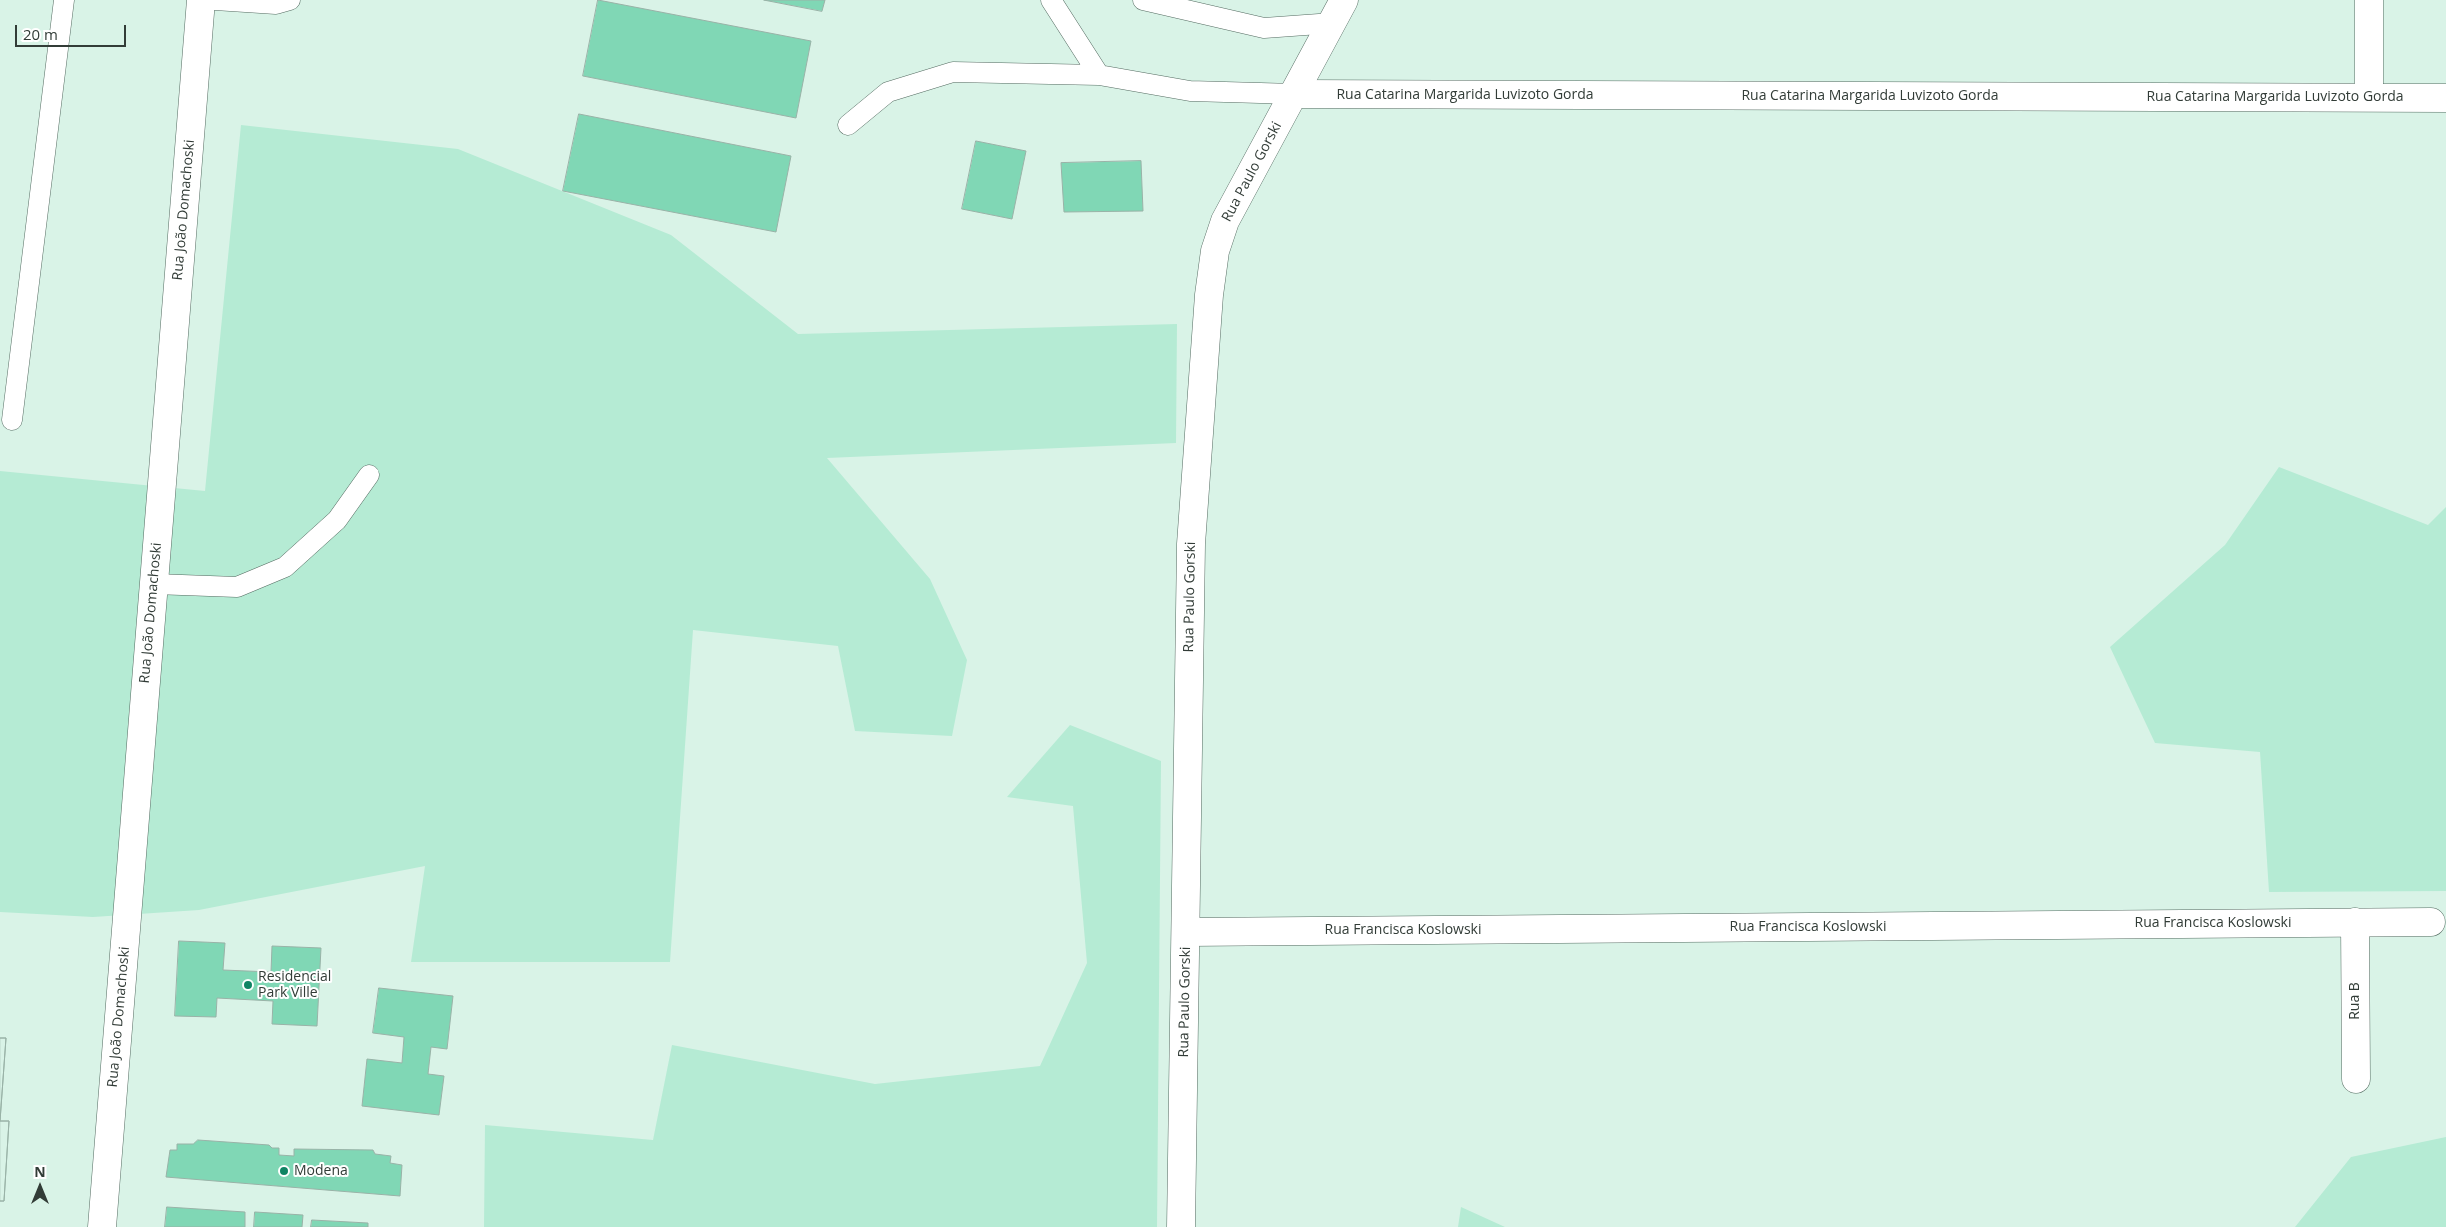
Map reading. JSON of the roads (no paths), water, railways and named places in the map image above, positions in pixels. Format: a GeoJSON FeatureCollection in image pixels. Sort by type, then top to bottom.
{"type":"FeatureCollection","features":[{"type":"Feature","properties":{"kind":"street","name":"Rua João Domachoski"},"geometry":{"type":"LineString","coordinates":[[102,1227],[201,0]]}},
{"type":"Feature","properties":{"kind":"street"},"geometry":{"type":"LineString","coordinates":[[2369,0],[2369,98]]}},
{"type":"Feature","properties":{"kind":"street","name":"Rua Paulo Gorski"},"geometry":{"type":"LineString","coordinates":[[1180,1227],[1191,544],[1209,295],[1215,252],[1225,220],[1339,11]]}},
{"type":"Feature","properties":{"kind":"street","name":"Rua Catarina Margarida Luvizoto Gorda"},"geometry":{"type":"LineString","coordinates":[[1295,94],[2446,98]]}},
{"type":"Feature","properties":{"kind":"street","name":"Rua B"},"geometry":{"type":"LineString","coordinates":[[2355,922],[2356,1079]]}},
{"type":"Feature","properties":{"kind":"street","name":"Rua Francisca Koslowski"},"geometry":{"type":"LineString","coordinates":[[1186,932],[2431,922]]}},
{"type":"Feature","properties":{"kind":"lane"},"geometry":{"type":"LineString","coordinates":[[12,420],[64,0]]}},
{"type":"Feature","properties":{"kind":"lane"},"geometry":{"type":"LineString","coordinates":[[215,0],[276,4],[290,0]]}},
{"type":"Feature","properties":{"kind":"lane"},"geometry":{"type":"LineString","coordinates":[[1051,0],[1099,75]]}},
{"type":"Feature","properties":{"kind":"lane"},"geometry":{"type":"LineString","coordinates":[[1143,0],[1264,28],[1339,11]]}},
{"type":"Feature","properties":{"kind":"lane"},"geometry":{"type":"LineString","coordinates":[[848,125],[888,92],[953,72],[1099,75],[1190,91],[1295,94]]}},
{"type":"Feature","properties":{"kind":"lane"},"geometry":{"type":"LineString","coordinates":[[154,584],[237,587],[285,567],[337,520],[369,475]]}},
{"type":"Feature","properties":{"kind":"place","name":"Residencial Park Ville"},"geometry":{"type":"Point","coordinates":[248,985]}},
{"type":"Feature","properties":{"kind":"place","name":"Modena"},"geometry":{"type":"Point","coordinates":[284,1171]}}]}
